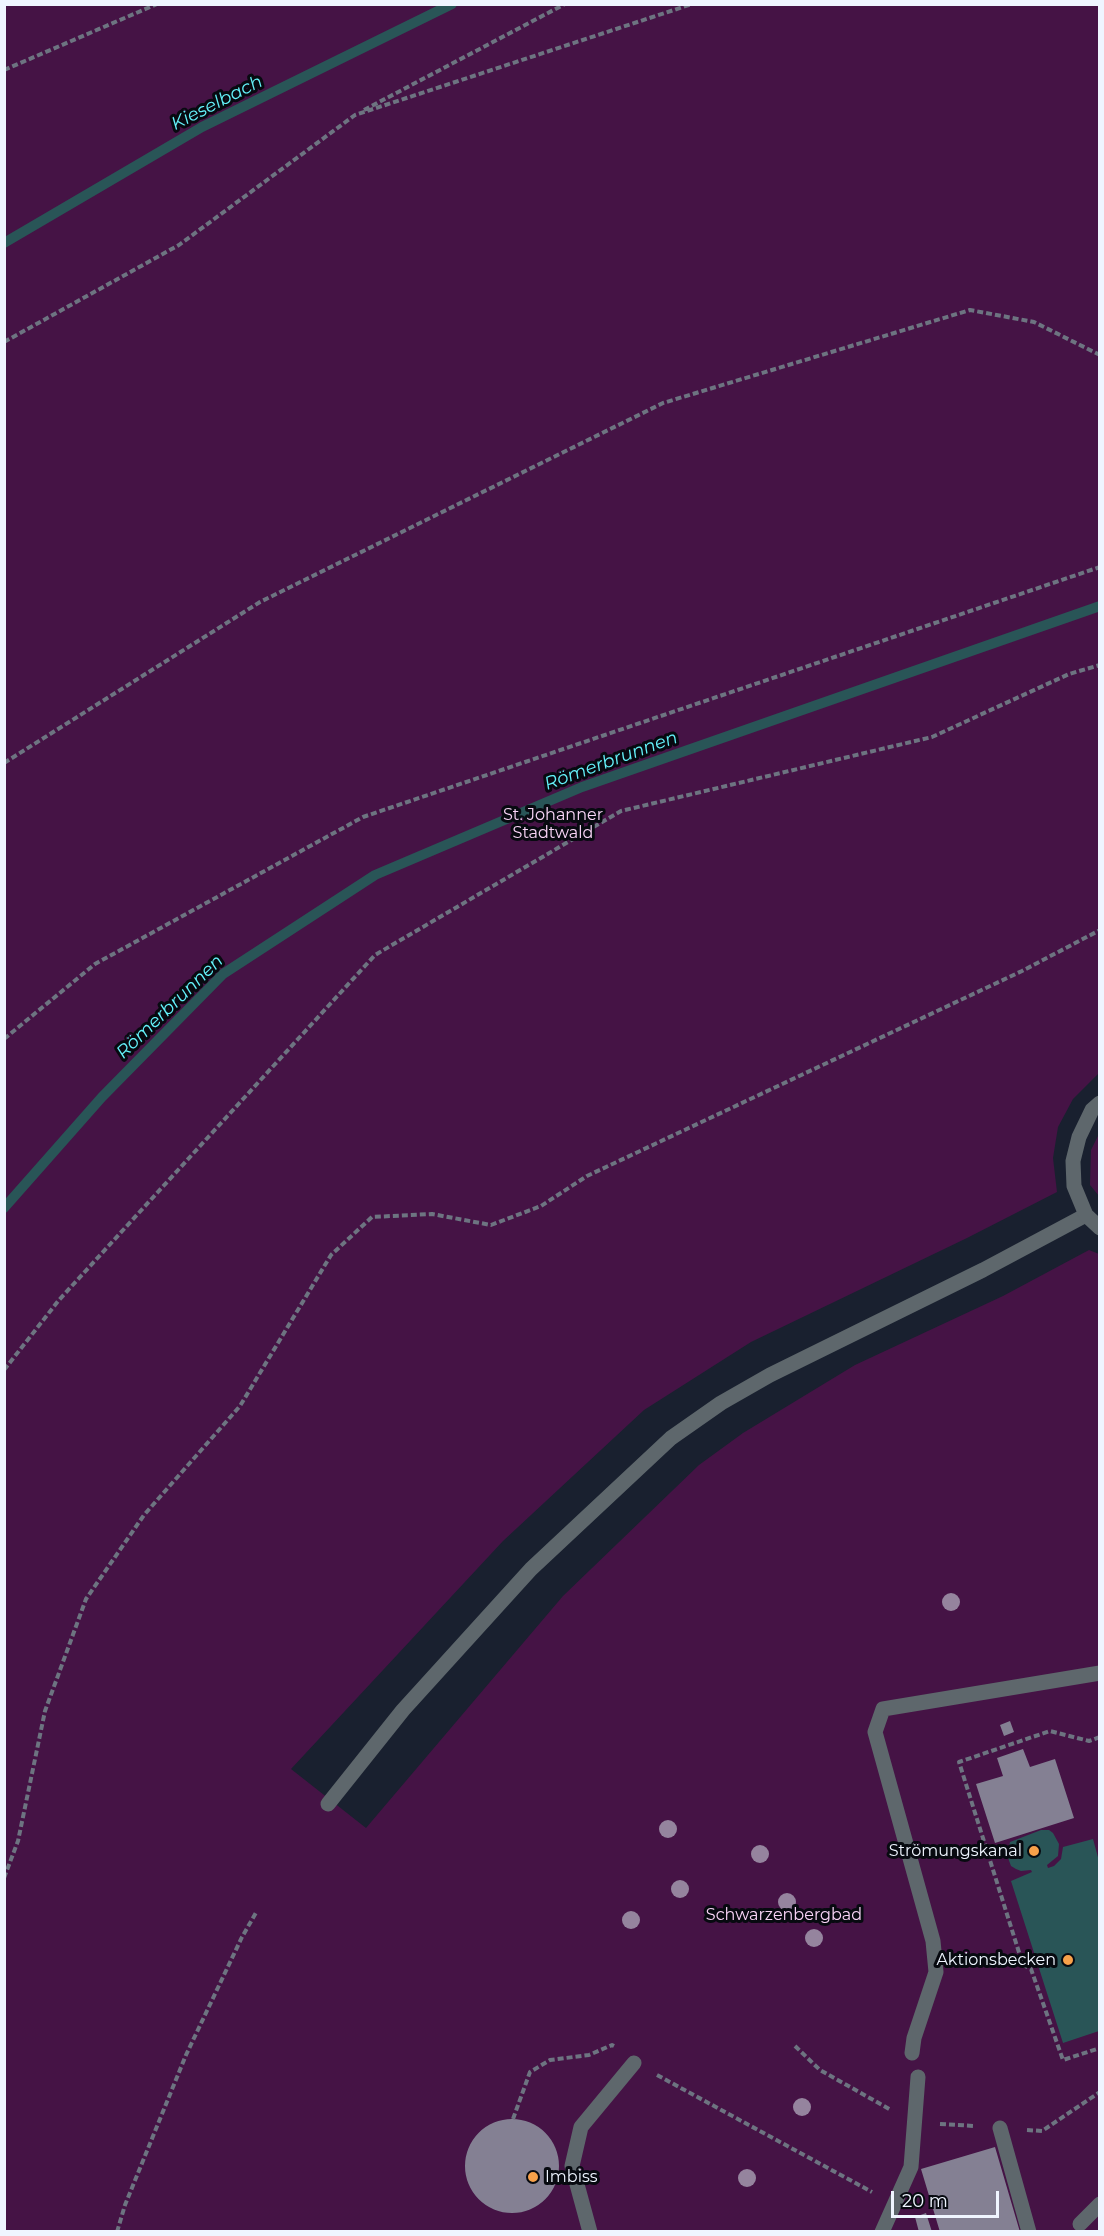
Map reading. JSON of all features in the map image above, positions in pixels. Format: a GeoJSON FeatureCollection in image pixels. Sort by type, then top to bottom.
{"type":"FeatureCollection","features":[{"type":"Feature","properties":{"kind":"street"},"geometry":{"type":"LineString","coordinates":[[1100,1103],[1092,1110],[1078,1137],[1073,1161],[1074,1186],[1086,1215],[1100,1228]]}},
{"type":"Feature","properties":{"kind":"street"},"geometry":{"type":"LineString","coordinates":[[328,1804],[403,1710],[531,1569],[671,1438],[721,1403],[770,1375],[983,1270],[1086,1215]]}},
{"type":"Feature","properties":{"kind":"street"},"geometry":{"type":"LineString","coordinates":[[912,2053],[914,2038],[936,1972],[933,1941],[874,1732],[883,1709],[1100,1673]]}},
{"type":"Feature","properties":{"kind":"street"},"geometry":{"type":"LineString","coordinates":[[590,2232],[572,2166],[581,2127],[634,2063]]}},
{"type":"Feature","properties":{"kind":"street"},"geometry":{"type":"LineString","coordinates":[[882,2232],[911,2167],[918,2077]]}},
{"type":"Feature","properties":{"kind":"street"},"geometry":{"type":"LineString","coordinates":[[1000,2128],[1029,2232]]}},
{"type":"Feature","properties":{"kind":"street"},"geometry":{"type":"LineString","coordinates":[[1080,2224],[1100,2204]]}},
{"type":"Feature","properties":{"kind":"path"},"geometry":{"type":"LineString","coordinates":[[4,70],[157,4]]}},
{"type":"Feature","properties":{"kind":"path"},"geometry":{"type":"LineString","coordinates":[[4,342],[179,244],[355,115],[565,4]]}},
{"type":"Feature","properties":{"kind":"path"},"geometry":{"type":"LineString","coordinates":[[355,115],[692,4]]}},
{"type":"Feature","properties":{"kind":"path"},"geometry":{"type":"LineString","coordinates":[[4,763],[260,602],[663,403],[970,310],[1034,322],[1100,356]]}},
{"type":"Feature","properties":{"kind":"path"},"geometry":{"type":"LineString","coordinates":[[4,1039],[95,964],[363,818],[1100,567]]}},
{"type":"Feature","properties":{"kind":"path"},"geometry":{"type":"LineString","coordinates":[[4,1370],[59,1300],[375,955],[621,810],[932,737],[1069,674],[1100,665]]}},
{"type":"Feature","properties":{"kind":"path"},"geometry":{"type":"LineString","coordinates":[[4,1878],[18,1841],[45,1712],[86,1599],[144,1515],[240,1406],[332,1255],[372,1217],[432,1214],[491,1225],[541,1206],[587,1176],[1022,971],[1100,930]]}},
{"type":"Feature","properties":{"kind":"path"},"geometry":{"type":"LineString","coordinates":[[1100,1737],[1089,1741],[1050,1731],[958,1761],[1023,1965],[1031,1969],[1063,2060],[1100,2048]]}},
{"type":"Feature","properties":{"kind":"path"},"geometry":{"type":"LineString","coordinates":[[117,2232],[125,2205],[186,2055],[242,1937],[257,1911]]}},
{"type":"Feature","properties":{"kind":"path"},"geometry":{"type":"LineString","coordinates":[[513,2119],[530,2072],[550,2060],[590,2055],[612,2045],[617,2049]]}},
{"type":"Feature","properties":{"kind":"path"},"geometry":{"type":"LineString","coordinates":[[795,2046],[820,2070],[916,2123]]}},
{"type":"Feature","properties":{"kind":"path"},"geometry":{"type":"LineString","coordinates":[[634,2063],[894,2204]]}},
{"type":"Feature","properties":{"kind":"green space","name":"St. Johanner Stadtwald"},"geometry":{"type":"Polygon","coordinates":[[[5,5],[1099,5],[1100,1072],[1073,1099],[1058,1127],[1053,1158],[1057,1192],[751,1342],[644,1410],[503,1541],[291,1769],[366,1828],[563,1596],[699,1465],[743,1433],[855,1365],[1003,1296],[1089,1250],[1099,1254],[1099,2231],[5,2232],[5,5]]]}},
{"type":"Feature","properties":{"kind":"green space"},"geometry":{"type":"Polygon","coordinates":[[[1099,1134],[1099,1196],[1090,1185],[1091,1150],[1099,1134]]]}},
{"type":"Feature","properties":{"kind":"shaded area","name":"Aktionsbecken"},"geometry":{"type":"Polygon","coordinates":[[[1041,1830],[1049,1830],[1053,1833],[1059,1844],[1058,1856],[1047,1865],[1048,1868],[1061,1859],[1063,1847],[1093,1839],[1099,1861],[1099,2031],[1063,2043],[1011,1881],[1032,1872],[1031,1870],[1021,1871],[1011,1866],[1007,1855],[1010,1842],[1041,1830]]]}},
{"type":"Feature","properties":{"kind":"building"},"geometry":{"type":"Polygon","coordinates":[[[1010,1721],[1014,1732],[1004,1736],[1000,1725],[1010,1721]]]}},
{"type":"Feature","properties":{"kind":"building"},"geometry":{"type":"Polygon","coordinates":[[[1023,1749],[1030,1767],[1055,1759],[1074,1818],[995,1843],[976,1784],[1003,1776],[997,1758],[1023,1749]]]}},
{"type":"Feature","properties":{"kind":"building"},"geometry":{"type":"Polygon","coordinates":[[[503,2119],[521,2119],[546,2132],[556,2148],[559,2166],[556,2184],[546,2200],[521,2213],[503,2213],[478,2200],[465,2175],[465,2157],[478,2132],[503,2119]]]}},
{"type":"Feature","properties":{"kind":"building"},"geometry":{"type":"Polygon","coordinates":[[[995,2147],[1020,2232],[940,2232],[921,2169],[995,2147]]]}},
{"type":"Feature","properties":{"kind":"building"},"geometry":{"type":"Polygon","coordinates":[[[926,2213],[932,2232],[919,2232],[915,2217],[926,2213]]]}},
{"type":"Feature","properties":{"kind":"waterway","name":"Kieselbach"},"geometry":{"type":"LineString","coordinates":[[4,243],[202,127],[452,4]]}},
{"type":"Feature","properties":{"kind":"waterway","name":"Römerbrunnen"},"geometry":{"type":"LineString","coordinates":[[4,1208],[102,1097],[223,974],[375,875],[582,787],[1100,606]]}},
{"type":"Feature","properties":{"kind":"place","name":"Strömungskanal"},"geometry":{"type":"Point","coordinates":[1034,1851]}},
{"type":"Feature","properties":{"kind":"place","name":"Aktionsbecken"},"geometry":{"type":"Point","coordinates":[1068,1960]}},
{"type":"Feature","properties":{"kind":"place","name":"Imbiss"},"geometry":{"type":"Point","coordinates":[533,2177]}},
{"type":"Feature","properties":{"kind":"park label","name":"Schwarzenbergbad"},"geometry":{"type":"Point","coordinates":[784,1915]}}]}
